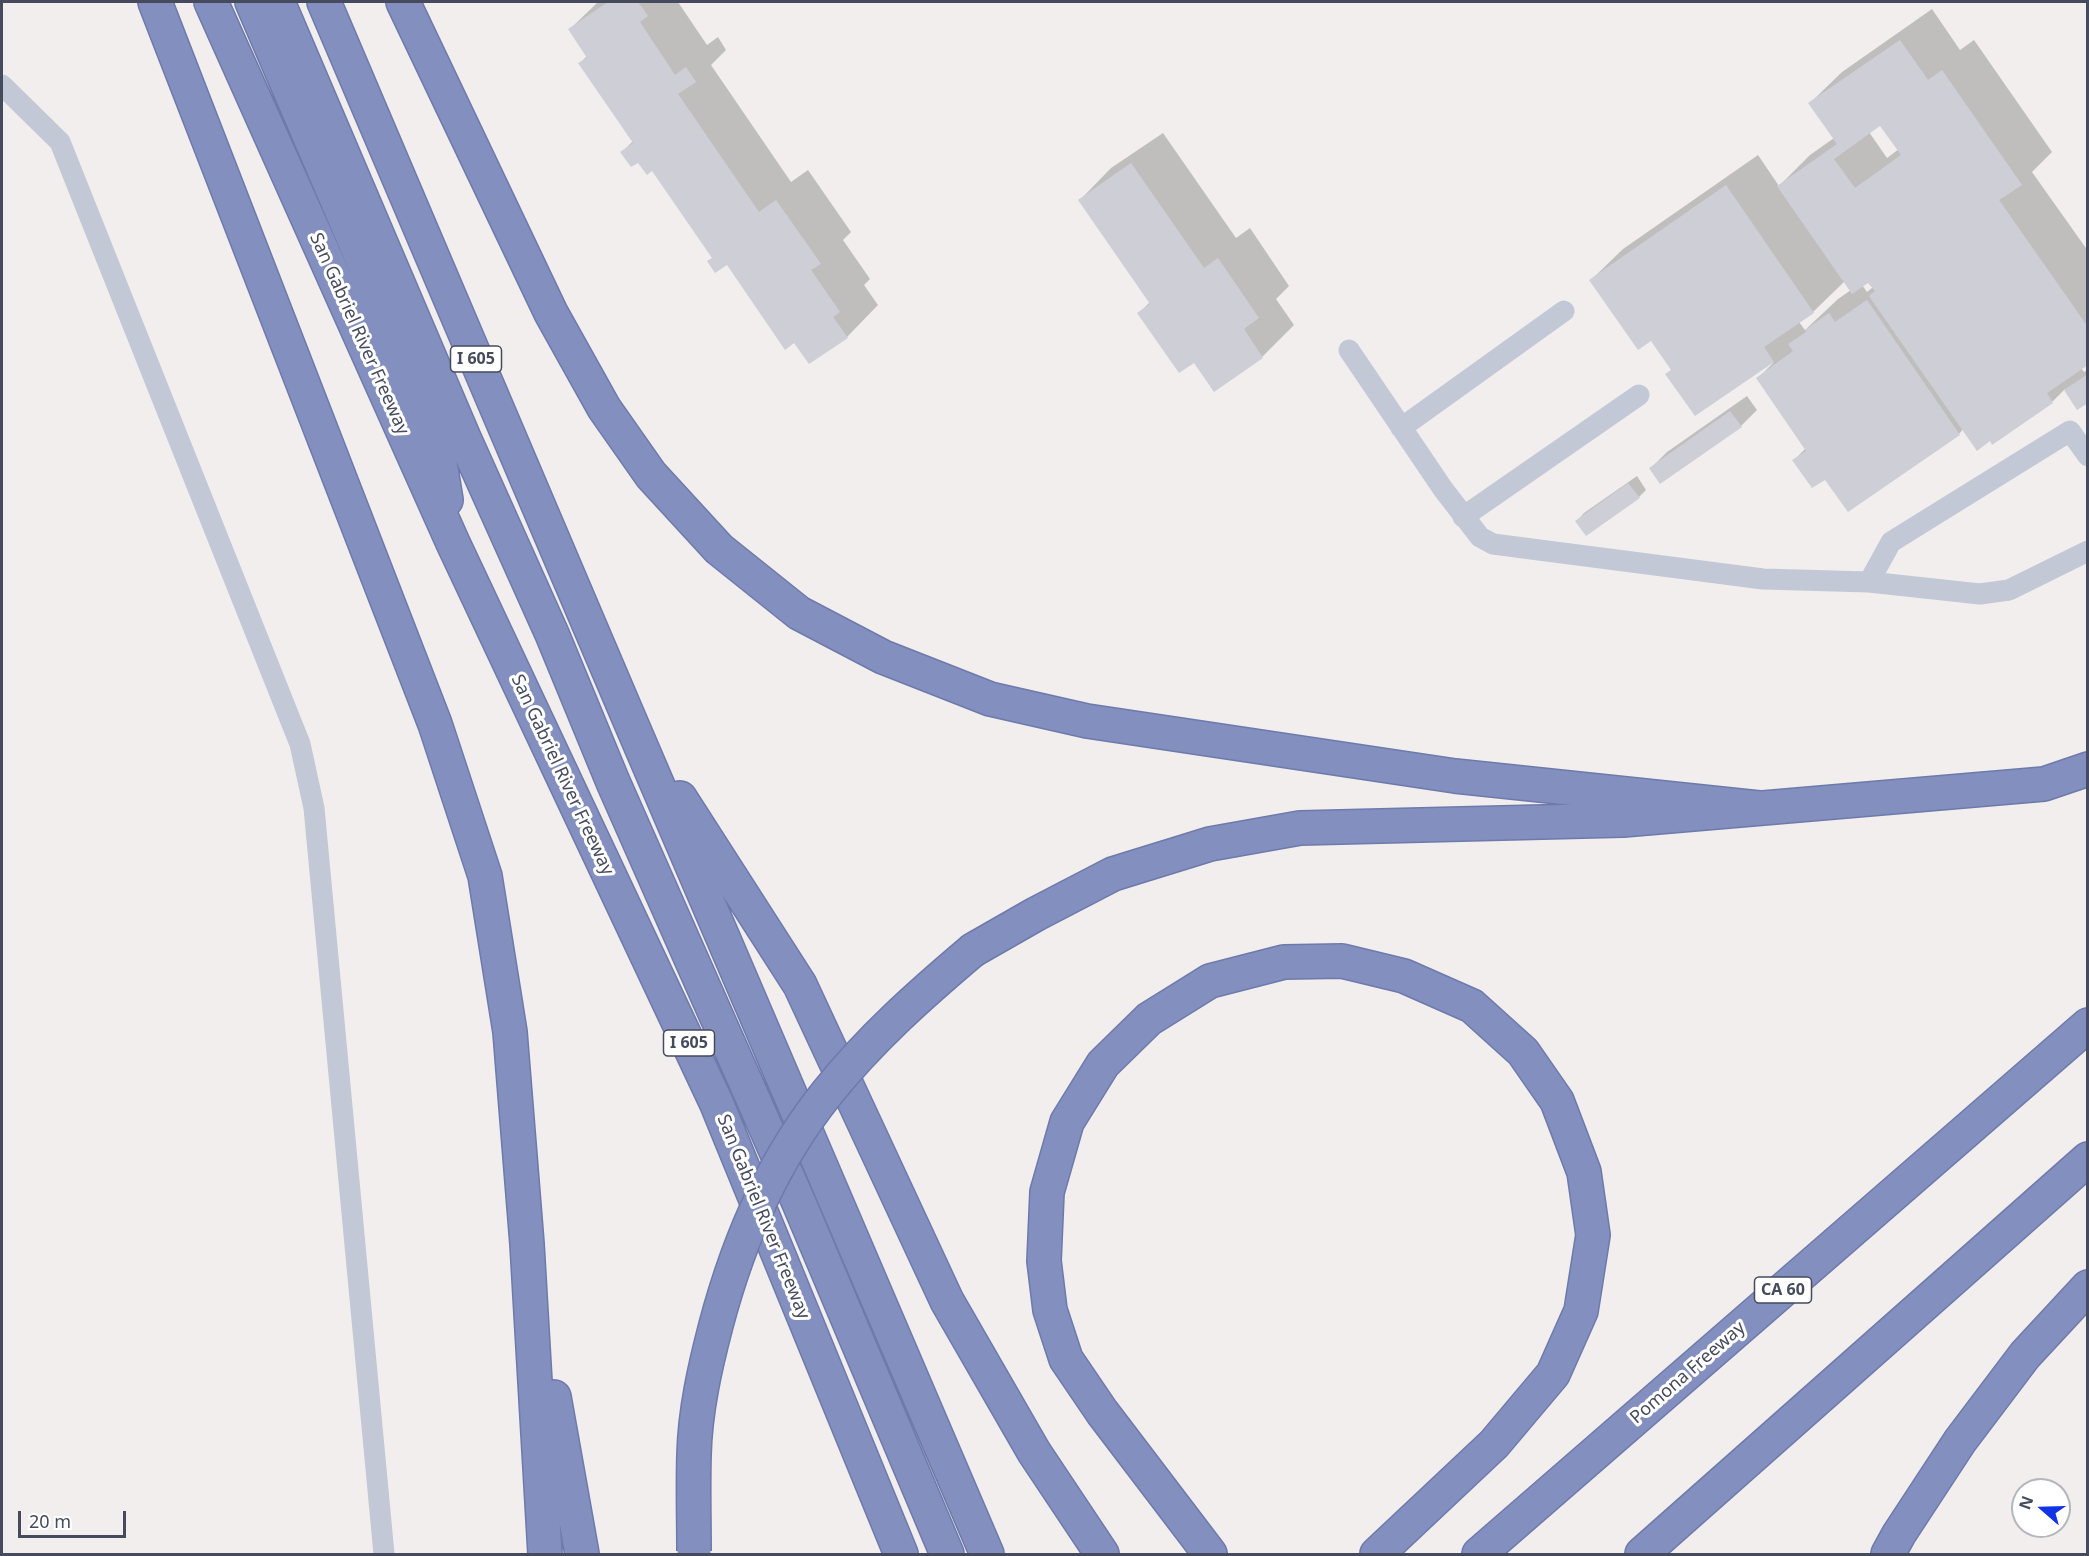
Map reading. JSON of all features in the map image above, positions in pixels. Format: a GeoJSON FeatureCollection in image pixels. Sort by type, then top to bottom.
{"type":"FeatureCollection","features":[{"type":"Feature","properties":{"kind":"highway"},"geometry":{"type":"LineString","coordinates":[[155,2],[435,724],[485,876],[510,1032],[527,1244],[545,1554]]}},
{"type":"Feature","properties":{"kind":"highway","name":"San Gabriel River Freeway"},"geometry":{"type":"LineString","coordinates":[[211,2],[453,543],[716,1102],[901,1554]]}},
{"type":"Feature","properties":{"kind":"highway"},"geometry":{"type":"LineString","coordinates":[[252,2],[434,426],[453,543]]}},
{"type":"Feature","properties":{"kind":"highway"},"geometry":{"type":"LineString","coordinates":[[278,2],[460,427],[552,634],[613,782],[799,1203],[947,1554]]}},
{"type":"Feature","properties":{"kind":"highway","name":"I 605"},"geometry":{"type":"LineString","coordinates":[[324,2],[627,716],[987,1554]]}},
{"type":"Feature","properties":{"kind":"highway"},"geometry":{"type":"LineString","coordinates":[[403,2],[551,313],[604,408],[651,475],[719,549],[799,613],[883,657],[990,699],[1087,721],[1455,776],[1759,808]]}},
{"type":"Feature","properties":{"kind":"highway"},"geometry":{"type":"LineString","coordinates":[[627,716],[800,985],[947,1301],[1034,1452],[1102,1554]]}},
{"type":"Feature","properties":{"kind":"highway"},"geometry":{"type":"LineString","coordinates":[[695,1552],[694,1453],[704,1370],[727,1286],[751,1220],[784,1156],[826,1094],[870,1043],[918,996],[973,950],[1036,914],[1113,874],[1221,842],[1300,828],[1623,820],[2044,784],[2088,769]]}},
{"type":"Feature","properties":{"kind":"highway"},"geometry":{"type":"LineString","coordinates":[[1210,1554],[1102,1412],[1066,1359],[1050,1310],[1044,1261],[1047,1192],[1067,1122],[1103,1064],[1149,1019],[1209,981],[1284,962],[1342,961],[1404,976],[1472,1006],[1523,1052],[1557,1101],[1584,1172],[1593,1235],[1581,1311],[1553,1374],[1494,1444],[1377,1554]]}},
{"type":"Feature","properties":{"kind":"highway","name":"Pomona Freeway"},"geometry":{"type":"LineString","coordinates":[[1479,1554],[2088,1025]]}},
{"type":"Feature","properties":{"kind":"highway"},"geometry":{"type":"LineString","coordinates":[[1642,1554],[2088,1159]]}},
{"type":"Feature","properties":{"kind":"highway"},"geometry":{"type":"LineString","coordinates":[[527,1244],[582,1554]]}},
{"type":"Feature","properties":{"kind":"highway"},"geometry":{"type":"LineString","coordinates":[[1888,1554],[1960,1441],[2025,1355],[2088,1287]]}},
{"type":"Feature","properties":{"kind":"lane"},"geometry":{"type":"LineString","coordinates":[[2,85],[60,142],[300,744],[314,808],[384,1554]]}},
{"type":"Feature","properties":{"kind":"lane"},"geometry":{"type":"LineString","coordinates":[[1401,428],[1564,310]]}},
{"type":"Feature","properties":{"kind":"lane"},"geometry":{"type":"LineString","coordinates":[[1349,350],[1463,517],[1480,537],[1493,544],[1762,579],[1869,582],[1980,594],[2009,590],[2088,551]]}},
{"type":"Feature","properties":{"kind":"lane"},"geometry":{"type":"LineString","coordinates":[[1463,517],[1639,395]]}},
{"type":"Feature","properties":{"kind":"lane"},"geometry":{"type":"LineString","coordinates":[[1869,582],[1891,542],[2070,431],[2088,456]]}},
{"type":"Feature","properties":{"kind":"building"},"geometry":{"type":"Polygon","coordinates":[[[608,2],[638,2],[648,16],[640,22],[675,75],[686,67],[696,82],[678,94],[759,212],[776,200],[821,264],[811,270],[840,312],[833,317],[848,338],[809,364],[794,343],[785,350],[727,265],[715,273],[707,261],[712,258],[652,171],[647,175],[638,163],[631,167],[620,152],[633,143],[578,63],[587,58],[568,29],[608,2]]]}},
{"type":"Feature","properties":{"kind":"building"},"geometry":{"type":"Polygon","coordinates":[[[1900,40],[1928,80],[1942,70],[2022,185],[1999,200],[2088,327],[2088,365],[2047,393],[2053,403],[1992,445],[1990,441],[1977,451],[1869,296],[1875,291],[1868,283],[1852,294],[1777,186],[1837,144],[1808,103],[1900,40]],[[1880,126],[1834,159],[1855,188],[1901,155],[1880,126]]]}},
{"type":"Feature","properties":{"kind":"building"},"geometry":{"type":"Polygon","coordinates":[[[1131,163],[1204,268],[1218,258],[1259,318],[1244,329],[1263,358],[1214,392],[1194,363],[1179,373],[1137,313],[1150,304],[1078,200],[1131,163]]]}},
{"type":"Feature","properties":{"kind":"building"},"geometry":{"type":"Polygon","coordinates":[[[1726,185],[1814,313],[1764,347],[1774,362],[1695,416],[1665,374],[1671,370],[1651,341],[1638,350],[1589,280],[1726,185]]]}},
{"type":"Feature","properties":{"kind":"building"},"geometry":{"type":"Polygon","coordinates":[[[1867,300],[1960,435],[1848,512],[1825,480],[1812,488],[1792,460],[1806,451],[1756,378],[1793,351],[1788,344],[1829,313],[1835,322],[1867,300]]]}},
{"type":"Feature","properties":{"kind":"building"},"geometry":{"type":"Polygon","coordinates":[[[2088,374],[2088,403],[2077,410],[2064,390],[2088,374]]]}},
{"type":"Feature","properties":{"kind":"building"},"geometry":{"type":"Polygon","coordinates":[[[1730,411],[1742,427],[1660,484],[1649,468],[1730,411]]]}},
{"type":"Feature","properties":{"kind":"building"},"geometry":{"type":"Polygon","coordinates":[[[1628,483],[1640,498],[1586,536],[1575,521],[1628,483]]]}}]}
